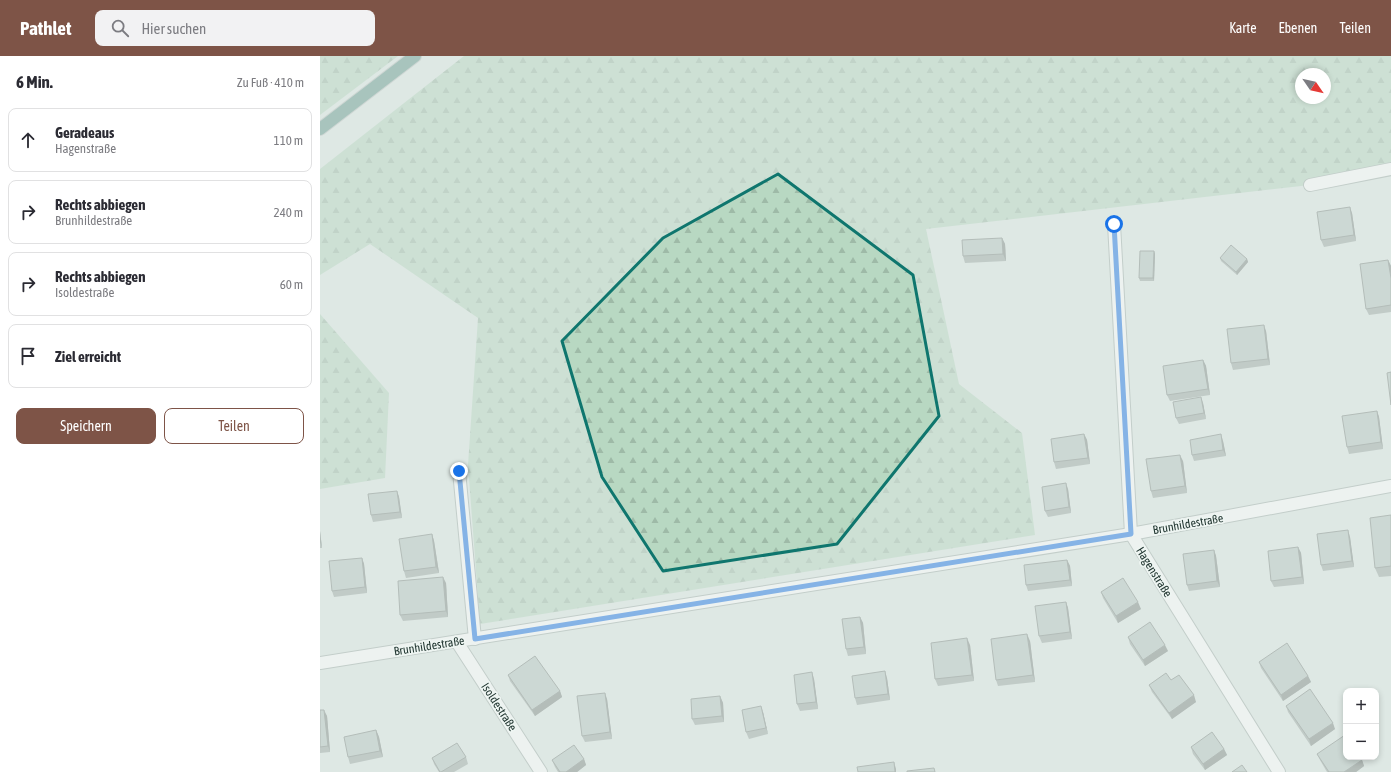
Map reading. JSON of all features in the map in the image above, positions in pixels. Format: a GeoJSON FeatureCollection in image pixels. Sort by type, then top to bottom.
{"type":"FeatureCollection","features":[{"type":"Feature","properties":{"kind":"main road"},"geometry":{"type":"LineString","coordinates":[[320,129],[415,56]]}},
{"type":"Feature","properties":{"kind":"street"},"geometry":{"type":"LineString","coordinates":[[1310,185],[1391,169]]}},
{"type":"Feature","properties":{"kind":"street","name":"Hagenstraße"},"geometry":{"type":"LineString","coordinates":[[1114,224],[1131,534],[1279,772]]}},
{"type":"Feature","properties":{"kind":"street"},"geometry":{"type":"LineString","coordinates":[[459,471],[475,639]]}},
{"type":"Feature","properties":{"kind":"street","name":"Brunhildestraße"},"geometry":{"type":"LineString","coordinates":[[320,663],[1131,534],[1391,486]]}},
{"type":"Feature","properties":{"kind":"street","name":"Isoldestraße"},"geometry":{"type":"LineString","coordinates":[[457,642],[541,772]]}},
{"type":"Feature","properties":{"kind":"highlighted area"},"geometry":{"type":"Polygon","coordinates":[[[778,174],[913,275],[939,416],[837,544],[663,571],[602,477],[562,341],[663,238],[778,174]]]}},
{"type":"Feature","properties":{"kind":"green space"},"geometry":{"type":"Polygon","coordinates":[[[320,56],[398,56],[320,115],[320,56]]]}},
{"type":"Feature","properties":{"kind":"green space"},"geometry":{"type":"Polygon","coordinates":[[[464,56],[1391,56],[1391,165],[1310,185],[926,229],[959,384],[1022,433],[1035,535],[480,624],[468,465],[478,318],[370,244],[320,275],[320,169],[464,56]]]}},
{"type":"Feature","properties":{"kind":"green space"},"geometry":{"type":"Polygon","coordinates":[[[320,314],[389,393],[385,478],[320,489],[320,314]]]}},
{"type":"Feature","properties":{"kind":"building"},"geometry":{"type":"Polygon","coordinates":[[[1350,207],[1354,235],[1321,240],[1317,212],[1350,207]]]}},
{"type":"Feature","properties":{"kind":"building"},"geometry":{"type":"Polygon","coordinates":[[[1002,238],[1003,254],[963,256],[962,240],[1002,238]]]}},
{"type":"Feature","properties":{"kind":"building"},"geometry":{"type":"Polygon","coordinates":[[[1231,245],[1247,259],[1236,272],[1220,258],[1231,245]]]}},
{"type":"Feature","properties":{"kind":"building"},"geometry":{"type":"Polygon","coordinates":[[[1140,251],[1154,251],[1153,278],[1139,278],[1140,251]]]}},
{"type":"Feature","properties":{"kind":"building"},"geometry":{"type":"Polygon","coordinates":[[[1388,260],[1391,278],[1391,305],[1366,309],[1360,264],[1388,260]]]}},
{"type":"Feature","properties":{"kind":"building"},"geometry":{"type":"Polygon","coordinates":[[[1264,325],[1268,359],[1231,363],[1227,329],[1264,325]]]}},
{"type":"Feature","properties":{"kind":"building"},"geometry":{"type":"Polygon","coordinates":[[[1203,360],[1208,389],[1167,395],[1163,366],[1203,360]]]}},
{"type":"Feature","properties":{"kind":"building"},"geometry":{"type":"Polygon","coordinates":[[[1391,372],[1391,405],[1387,373],[1391,372]]]}},
{"type":"Feature","properties":{"kind":"building"},"geometry":{"type":"Polygon","coordinates":[[[1201,397],[1204,413],[1176,418],[1173,402],[1201,397]]]}},
{"type":"Feature","properties":{"kind":"building"},"geometry":{"type":"Polygon","coordinates":[[[1377,411],[1381,442],[1347,447],[1342,416],[1377,411]]]}},
{"type":"Feature","properties":{"kind":"building"},"geometry":{"type":"Polygon","coordinates":[[[1084,434],[1088,458],[1054,462],[1051,439],[1084,434]]]}},
{"type":"Feature","properties":{"kind":"building"},"geometry":{"type":"Polygon","coordinates":[[[1221,434],[1223,450],[1192,455],[1190,440],[1221,434]]]}},
{"type":"Feature","properties":{"kind":"building"},"geometry":{"type":"Polygon","coordinates":[[[1180,455],[1185,486],[1151,491],[1146,459],[1180,455]]]}},
{"type":"Feature","properties":{"kind":"building"},"geometry":{"type":"Polygon","coordinates":[[[1066,483],[1069,507],[1045,511],[1042,487],[1066,483]]]}},
{"type":"Feature","properties":{"kind":"building"},"geometry":{"type":"Polygon","coordinates":[[[397,491],[400,512],[371,515],[368,494],[397,491]]]}},
{"type":"Feature","properties":{"kind":"building"},"geometry":{"type":"Polygon","coordinates":[[[1391,515],[1391,566],[1375,568],[1370,518],[1391,515]]]}},
{"type":"Feature","properties":{"kind":"building"},"geometry":{"type":"Polygon","coordinates":[[[1348,530],[1352,561],[1321,565],[1317,534],[1348,530]]]}},
{"type":"Feature","properties":{"kind":"building"},"geometry":{"type":"Polygon","coordinates":[[[432,534],[436,567],[404,571],[399,539],[432,534]]]}},
{"type":"Feature","properties":{"kind":"building"},"geometry":{"type":"Polygon","coordinates":[[[1298,547],[1302,577],[1271,581],[1268,551],[1298,547]]]}},
{"type":"Feature","properties":{"kind":"building"},"geometry":{"type":"Polygon","coordinates":[[[1214,550],[1217,581],[1187,585],[1183,554],[1214,550]]]}},
{"type":"Feature","properties":{"kind":"building"},"geometry":{"type":"Polygon","coordinates":[[[362,558],[365,587],[332,591],[329,561],[362,558]]]}},
{"type":"Feature","properties":{"kind":"building"},"geometry":{"type":"Polygon","coordinates":[[[1067,560],[1070,580],[1026,585],[1024,565],[1067,560]]]}},
{"type":"Feature","properties":{"kind":"building"},"geometry":{"type":"Polygon","coordinates":[[[443,577],[446,611],[400,615],[398,581],[443,577]]]}},
{"type":"Feature","properties":{"kind":"building"},"geometry":{"type":"Polygon","coordinates":[[[1123,578],[1138,602],[1116,616],[1101,592],[1123,578]]]}},
{"type":"Feature","properties":{"kind":"building"},"geometry":{"type":"Polygon","coordinates":[[[1066,602],[1070,632],[1039,636],[1035,606],[1066,602]]]}},
{"type":"Feature","properties":{"kind":"building"},"geometry":{"type":"Polygon","coordinates":[[[860,617],[864,647],[846,649],[842,619],[860,617]]]}},
{"type":"Feature","properties":{"kind":"building"},"geometry":{"type":"Polygon","coordinates":[[[1150,622],[1165,645],[1143,660],[1128,637],[1150,622]]]}},
{"type":"Feature","properties":{"kind":"building"},"geometry":{"type":"Polygon","coordinates":[[[1027,634],[1033,675],[996,680],[991,639],[1027,634]]]}},
{"type":"Feature","properties":{"kind":"building"},"geometry":{"type":"Polygon","coordinates":[[[967,638],[972,675],[935,679],[931,643],[967,638]]]}},
{"type":"Feature","properties":{"kind":"building"},"geometry":{"type":"Polygon","coordinates":[[[1287,643],[1308,676],[1281,695],[1259,662],[1287,643]]]}},
{"type":"Feature","properties":{"kind":"building"},"geometry":{"type":"Polygon","coordinates":[[[535,656],[560,691],[532,710],[508,675],[535,656]]]}},
{"type":"Feature","properties":{"kind":"building"},"geometry":{"type":"Polygon","coordinates":[[[885,671],[888,694],[855,698],[852,676],[885,671]]]}},
{"type":"Feature","properties":{"kind":"building"},"geometry":{"type":"Polygon","coordinates":[[[812,672],[816,702],[797,704],[794,675],[812,672]]]}},
{"type":"Feature","properties":{"kind":"building"},"geometry":{"type":"Polygon","coordinates":[[[1166,673],[1171,680],[1179,675],[1194,695],[1169,713],[1149,685],[1166,673]]]}},
{"type":"Feature","properties":{"kind":"building"},"geometry":{"type":"Polygon","coordinates":[[[1310,689],[1333,723],[1309,739],[1286,706],[1310,689]]]}},
{"type":"Feature","properties":{"kind":"building"},"geometry":{"type":"Polygon","coordinates":[[[605,693],[610,732],[582,736],[577,696],[605,693]]]}},
{"type":"Feature","properties":{"kind":"building"},"geometry":{"type":"Polygon","coordinates":[[[720,696],[722,716],[692,719],[691,699],[720,696]]]}},
{"type":"Feature","properties":{"kind":"building"},"geometry":{"type":"Polygon","coordinates":[[[761,706],[766,728],[746,732],[742,710],[761,706]]]}},
{"type":"Feature","properties":{"kind":"building"},"geometry":{"type":"Polygon","coordinates":[[[320,710],[324,710],[328,746],[320,747],[320,710]]]}},
{"type":"Feature","properties":{"kind":"building"},"geometry":{"type":"Polygon","coordinates":[[[376,730],[380,751],[348,757],[344,737],[376,730]]]}},
{"type":"Feature","properties":{"kind":"building"},"geometry":{"type":"Polygon","coordinates":[[[1212,732],[1224,749],[1203,764],[1191,747],[1212,732]]]}},
{"type":"Feature","properties":{"kind":"building"},"geometry":{"type":"Polygon","coordinates":[[[1343,736],[1343,760],[1362,760],[1344,772],[1329,772],[1317,754],[1343,736]]]}},
{"type":"Feature","properties":{"kind":"building"},"geometry":{"type":"Polygon","coordinates":[[[457,743],[466,757],[440,772],[432,758],[457,743]]]}},
{"type":"Feature","properties":{"kind":"building"},"geometry":{"type":"Polygon","coordinates":[[[574,745],[584,759],[566,772],[560,772],[552,760],[574,745]]]}},
{"type":"Feature","properties":{"kind":"building"},"geometry":{"type":"Polygon","coordinates":[[[894,762],[895,772],[858,772],[857,767],[894,762]]]}},
{"type":"Feature","properties":{"kind":"building"},"geometry":{"type":"Polygon","coordinates":[[[1242,765],[1247,772],[1232,772],[1242,765]]]}},
{"type":"Feature","properties":{"kind":"building"},"geometry":{"type":"Polygon","coordinates":[[[934,768],[935,772],[907,772],[907,771],[934,768]]]}},
{"type":"Feature","properties":{"kind":"route"},"geometry":{"type":"LineString","coordinates":[[459,471],[475,639],[1131,534],[1114,224]]}}]}
